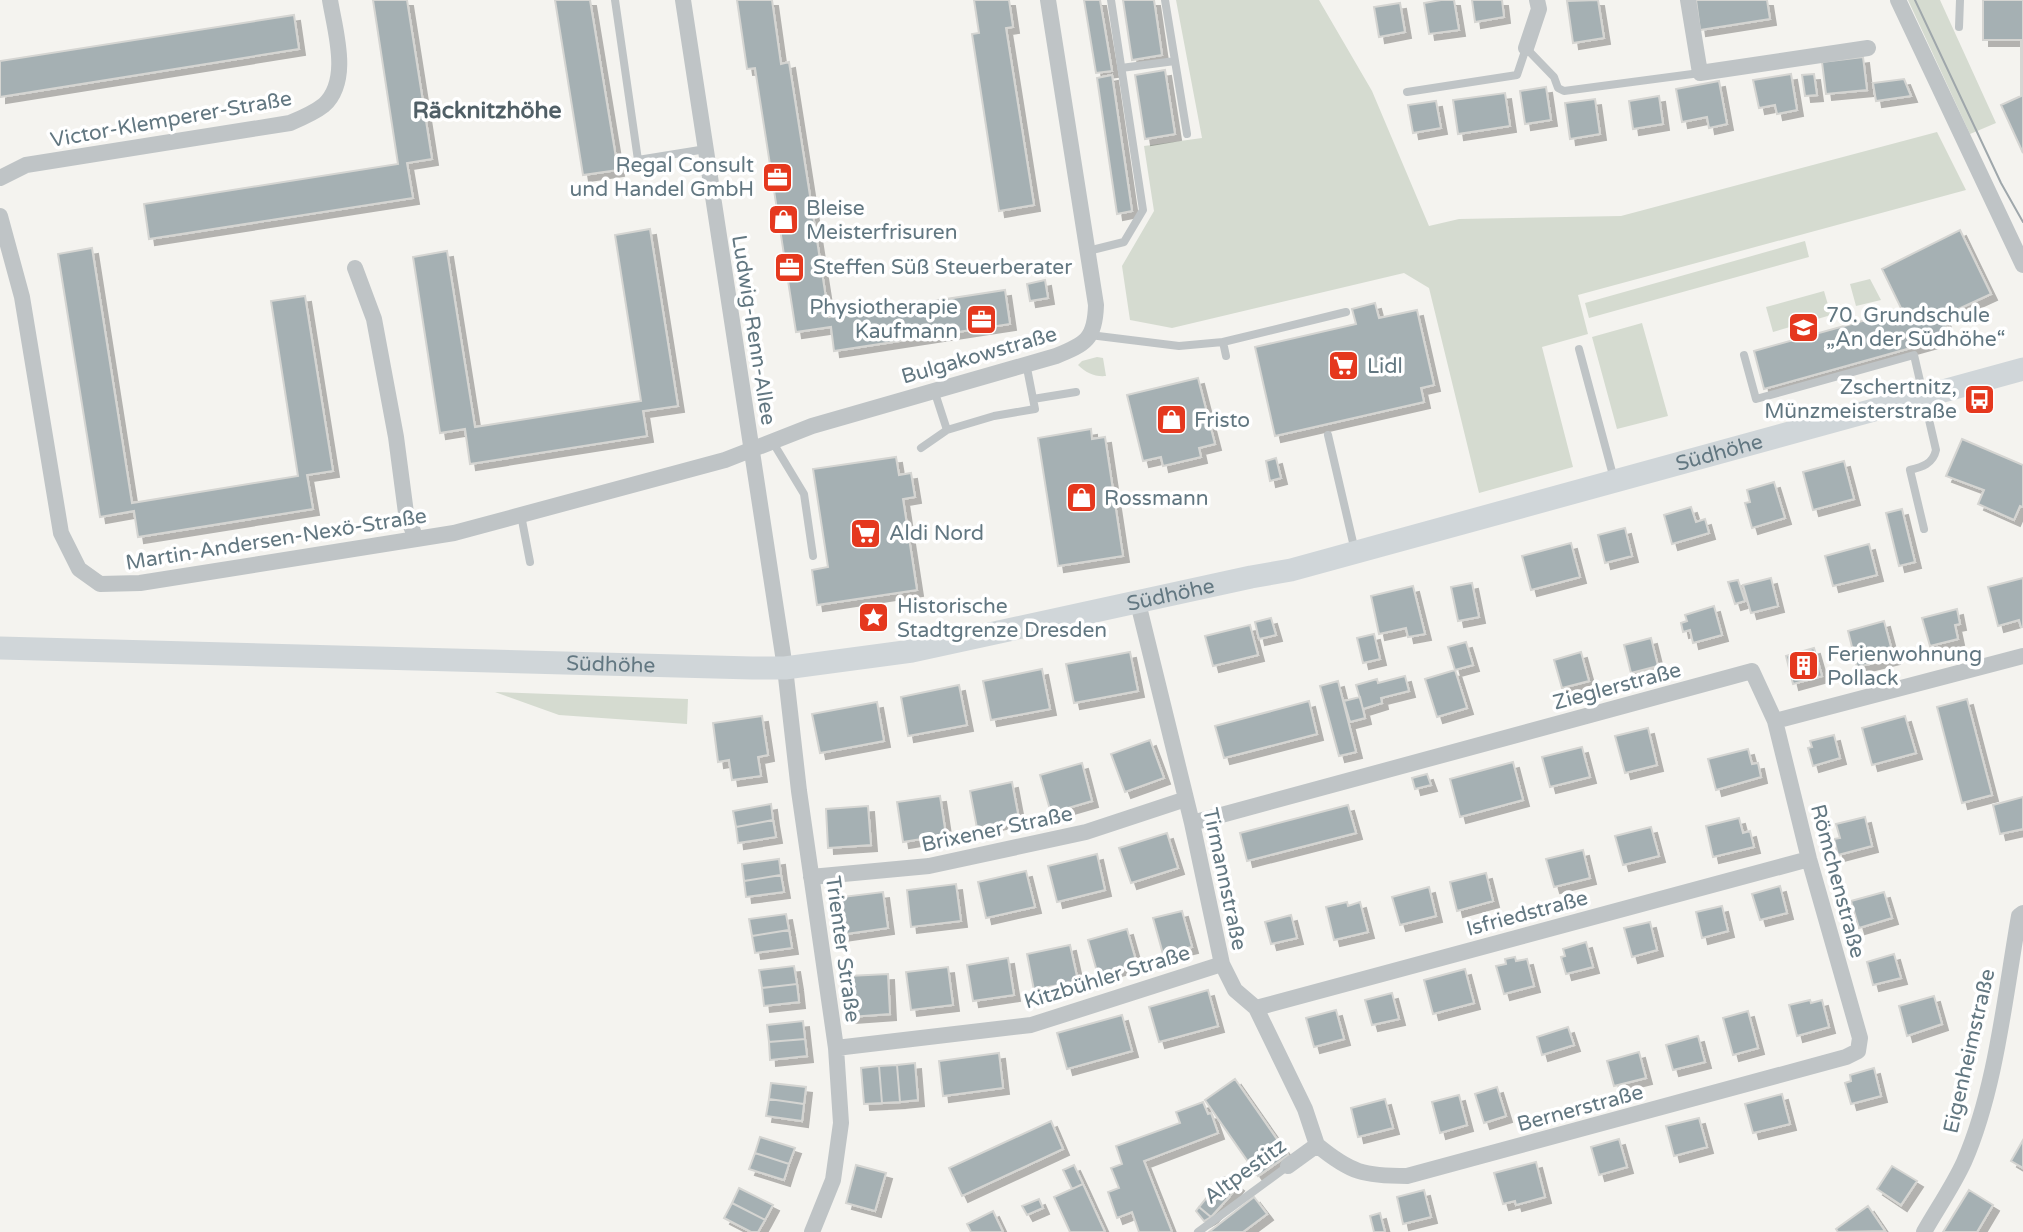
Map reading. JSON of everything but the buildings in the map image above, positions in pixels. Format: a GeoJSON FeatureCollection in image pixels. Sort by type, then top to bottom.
{"type":"FeatureCollection","features":[{"type":"Feature","properties":{"kind":"street","name":"Victor-Klemperer-Straße"},"geometry":{"type":"LineString","coordinates":[[0,178],[26,165],[290,123],[310,114],[325,104],[339,74],[330,0]]}},
{"type":"Feature","properties":{"kind":"street","name":"Ludwig-Renn-Allee"},"geometry":{"type":"LineString","coordinates":[[683,0],[785,667]]}},
{"type":"Feature","properties":{"kind":"street"},"geometry":{"type":"LineString","coordinates":[[1048,0],[1096,305],[1096,322],[1090,335]]}},
{"type":"Feature","properties":{"kind":"street"},"geometry":{"type":"LineString","coordinates":[[1526,48],[1539,9],[1537,0]]}},
{"type":"Feature","properties":{"kind":"street"},"geometry":{"type":"LineString","coordinates":[[1688,0],[1700,73],[1868,48]]}},
{"type":"Feature","properties":{"kind":"street"},"geometry":{"type":"LineString","coordinates":[[1898,0],[2023,264]]}},
{"type":"Feature","properties":{"kind":"street","name":"Martin-Andersen-Nexö-Straße"},"geometry":{"type":"LineString","coordinates":[[0,216],[22,297],[61,533],[79,569],[100,584],[140,583],[454,533],[725,460],[752,450]]}},
{"type":"Feature","properties":{"kind":"street"},"geometry":{"type":"LineString","coordinates":[[355,268],[374,319],[396,437],[406,513],[416,539]]}},
{"type":"Feature","properties":{"kind":"street","name":"Bulgakowstraße"},"geometry":{"type":"LineString","coordinates":[[752,450],[812,426],[1077,348],[1090,335]]}},
{"type":"Feature","properties":{"kind":"street","name":"Südhöhe"},"geometry":{"type":"LineString","coordinates":[[0,648],[785,667],[912,651],[1356,554],[2023,369]]}},
{"type":"Feature","properties":{"kind":"street","name":"Tirmannstraße"},"geometry":{"type":"LineString","coordinates":[[1138,603],[1192,824],[1222,964],[1236,990],[1256,1009],[1305,1109],[1317,1145]]}},
{"type":"Feature","properties":{"kind":"street"},"geometry":{"type":"LineString","coordinates":[[1775,721],[2023,656]]}},
{"type":"Feature","properties":{"kind":"street","name":"Trienter Straße"},"geometry":{"type":"LineString","coordinates":[[785,667],[836,1048],[841,1124],[834,1180],[812,1232]]}},
{"type":"Feature","properties":{"kind":"street","name":"Zieglerstraße"},"geometry":{"type":"LineString","coordinates":[[1192,824],[1752,671],[1775,721]]}},
{"type":"Feature","properties":{"kind":"street","name":"Römchenstraße"},"geometry":{"type":"LineString","coordinates":[[1775,721],[1809,859],[1860,1038],[1858,1051]]}},
{"type":"Feature","properties":{"kind":"street","name":"Brixener Straße"},"geometry":{"type":"LineString","coordinates":[[811,877],[942,863],[1086,832],[1186,799]]}},
{"type":"Feature","properties":{"kind":"street","name":"Isfriedstraße"},"geometry":{"type":"LineString","coordinates":[[1256,1009],[1809,859]]}},
{"type":"Feature","properties":{"kind":"street","name":"Eigenheimstraße"},"geometry":{"type":"LineString","coordinates":[[1924,1232],[1963,1164],[1980,1117],[2019,916],[2023,913]]}},
{"type":"Feature","properties":{"kind":"street","name":"Kitzbühler Straße"},"geometry":{"type":"LineString","coordinates":[[836,1048],[1031,1025],[1222,964]]}},
{"type":"Feature","properties":{"kind":"street","name":"Bernerstraße"},"geometry":{"type":"LineString","coordinates":[[1317,1145],[1341,1165],[1370,1176],[1407,1176],[1833,1061],[1858,1051]]}},
{"type":"Feature","properties":{"kind":"street","name":"Altpestitz"},"geometry":{"type":"LineString","coordinates":[[1288,1166],[1317,1145]]}},
{"type":"Feature","properties":{"kind":"lane"},"geometry":{"type":"LineString","coordinates":[[615,0],[638,160],[706,149]]}},
{"type":"Feature","properties":{"kind":"lane"},"geometry":{"type":"LineString","coordinates":[[1087,251],[1124,242],[1143,210],[1111,0]]}},
{"type":"Feature","properties":{"kind":"lane"},"geometry":{"type":"LineString","coordinates":[[1165,0],[1187,134]]}},
{"type":"Feature","properties":{"kind":"lane"},"geometry":{"type":"LineString","coordinates":[[1959,27],[1960,0]]}},
{"type":"Feature","properties":{"kind":"lane"},"geometry":{"type":"LineString","coordinates":[[1407,92],[1517,75],[1526,48],[1555,77],[1558,88],[1564,91],[1700,73]]}},
{"type":"Feature","properties":{"kind":"lane"},"geometry":{"type":"LineString","coordinates":[[1121,68],[1175,61]]}},
{"type":"Feature","properties":{"kind":"lane"},"geometry":{"type":"LineString","coordinates":[[1090,335],[1179,345],[1223,342],[1346,312]]}},
{"type":"Feature","properties":{"kind":"lane"},"geometry":{"type":"LineString","coordinates":[[1223,342],[1226,356]]}},
{"type":"Feature","properties":{"kind":"lane"},"geometry":{"type":"LineString","coordinates":[[1579,349],[1615,482]]}},
{"type":"Feature","properties":{"kind":"lane"},"geometry":{"type":"LineString","coordinates":[[1744,355],[1756,398],[1914,355],[1926,397],[1935,455],[1927,464],[1910,470],[1924,529]]}},
{"type":"Feature","properties":{"kind":"lane"},"geometry":{"type":"LineString","coordinates":[[921,448],[947,430],[994,416],[1035,409],[1026,363]]}},
{"type":"Feature","properties":{"kind":"lane"},"geometry":{"type":"LineString","coordinates":[[934,390],[947,430]]}},
{"type":"Feature","properties":{"kind":"lane"},"geometry":{"type":"LineString","coordinates":[[1033,399],[1076,392]]}},
{"type":"Feature","properties":{"kind":"lane"},"geometry":{"type":"LineString","coordinates":[[1328,435],[1356,554]]}},
{"type":"Feature","properties":{"kind":"lane"},"geometry":{"type":"LineString","coordinates":[[772,441],[804,494],[813,556]]}},
{"type":"Feature","properties":{"kind":"lane"},"geometry":{"type":"LineString","coordinates":[[521,515],[530,562]]}},
{"type":"Feature","properties":{"kind":"lane","name":"Altpestitz"},"geometry":{"type":"LineString","coordinates":[[1199,1232],[1288,1166]]}},
{"type":"Feature","properties":{"kind":"shaded area"},"geometry":{"type":"Polygon","coordinates":[[[1176,0],[1319,0],[1372,91],[1429,226],[1459,219],[1621,216],[1937,132],[1966,190],[1578,295],[1588,334],[1542,347],[1573,467],[1479,493],[1429,288],[1404,273],[1172,328],[1130,320],[1122,266],[1154,211],[1144,146],[1202,138],[1176,0]]]}},
{"type":"Feature","properties":{"kind":"shaded area"},"geometry":{"type":"Polygon","coordinates":[[[1908,0],[1940,0],[1996,123],[1970,134],[1908,0]]]}},
{"type":"Feature","properties":{"kind":"shaded area"},"geometry":{"type":"Polygon","coordinates":[[[1805,241],[1809,257],[1589,318],[1585,303],[1805,241]]]}},
{"type":"Feature","properties":{"kind":"shaded area"},"geometry":{"type":"Polygon","coordinates":[[[1870,279],[1881,300],[1856,306],[1850,284],[1870,279]]]}},
{"type":"Feature","properties":{"kind":"shaded area"},"geometry":{"type":"Polygon","coordinates":[[[1824,291],[1831,315],[1773,332],[1766,307],[1824,291]]]}},
{"type":"Feature","properties":{"kind":"shaded area"},"geometry":{"type":"Polygon","coordinates":[[[1642,323],[1668,416],[1617,429],[1592,337],[1642,323]]]}},
{"type":"Feature","properties":{"kind":"shaded area"},"geometry":{"type":"Polygon","coordinates":[[[1103,358],[1106,376],[1091,374],[1078,365],[1082,361],[1103,358]]]}},
{"type":"Feature","properties":{"kind":"shaded area"},"geometry":{"type":"Polygon","coordinates":[[[495,692],[688,699],[687,724],[559,715],[495,692]]]}},
{"type":"Feature","properties":{"kind":"tram line"},"geometry":{"type":"LineString","coordinates":[[1915,0],[2001,183],[2023,222]]}},
{"type":"Feature","properties":{"kind":"place","name":"Regal Consult und Handel GmbH"},"geometry":{"type":"Point","coordinates":[777,177]}},
{"type":"Feature","properties":{"kind":"place","name":"Bleise Meisterfrisuren"},"geometry":{"type":"Point","coordinates":[783,220]}},
{"type":"Feature","properties":{"kind":"place","name":"Steffen Süß Steuerberater"},"geometry":{"type":"Point","coordinates":[790,267]}},
{"type":"Feature","properties":{"kind":"place","name":"Physiotherapie Kaufmann"},"geometry":{"type":"Point","coordinates":[981,319]}},
{"type":"Feature","properties":{"kind":"place","name":"70. Grundschule „An der Südhöhe“"},"geometry":{"type":"Point","coordinates":[1803,327]}},
{"type":"Feature","properties":{"kind":"place","name":"Lidl"},"geometry":{"type":"Point","coordinates":[1344,366]}},
{"type":"Feature","properties":{"kind":"place","name":"Zschertnitz, Münzmeisterstraße"},"geometry":{"type":"Point","coordinates":[1980,399]}},
{"type":"Feature","properties":{"kind":"place","name":"Fristo"},"geometry":{"type":"Point","coordinates":[1171,420]}},
{"type":"Feature","properties":{"kind":"place","name":"Rossmann"},"geometry":{"type":"Point","coordinates":[1081,498]}},
{"type":"Feature","properties":{"kind":"place","name":"Aldi Nord"},"geometry":{"type":"Point","coordinates":[866,533]}},
{"type":"Feature","properties":{"kind":"place","name":"Historische Stadtgrenze Dresden"},"geometry":{"type":"Point","coordinates":[874,618]}},
{"type":"Feature","properties":{"kind":"place","name":"Ferienwohnung Pollack"},"geometry":{"type":"Point","coordinates":[1804,666]}},
{"type":"Feature","properties":{"kind":"district","name":"Räcknitzhöhe"},"geometry":{"type":"Point","coordinates":[487,110]}}]}
